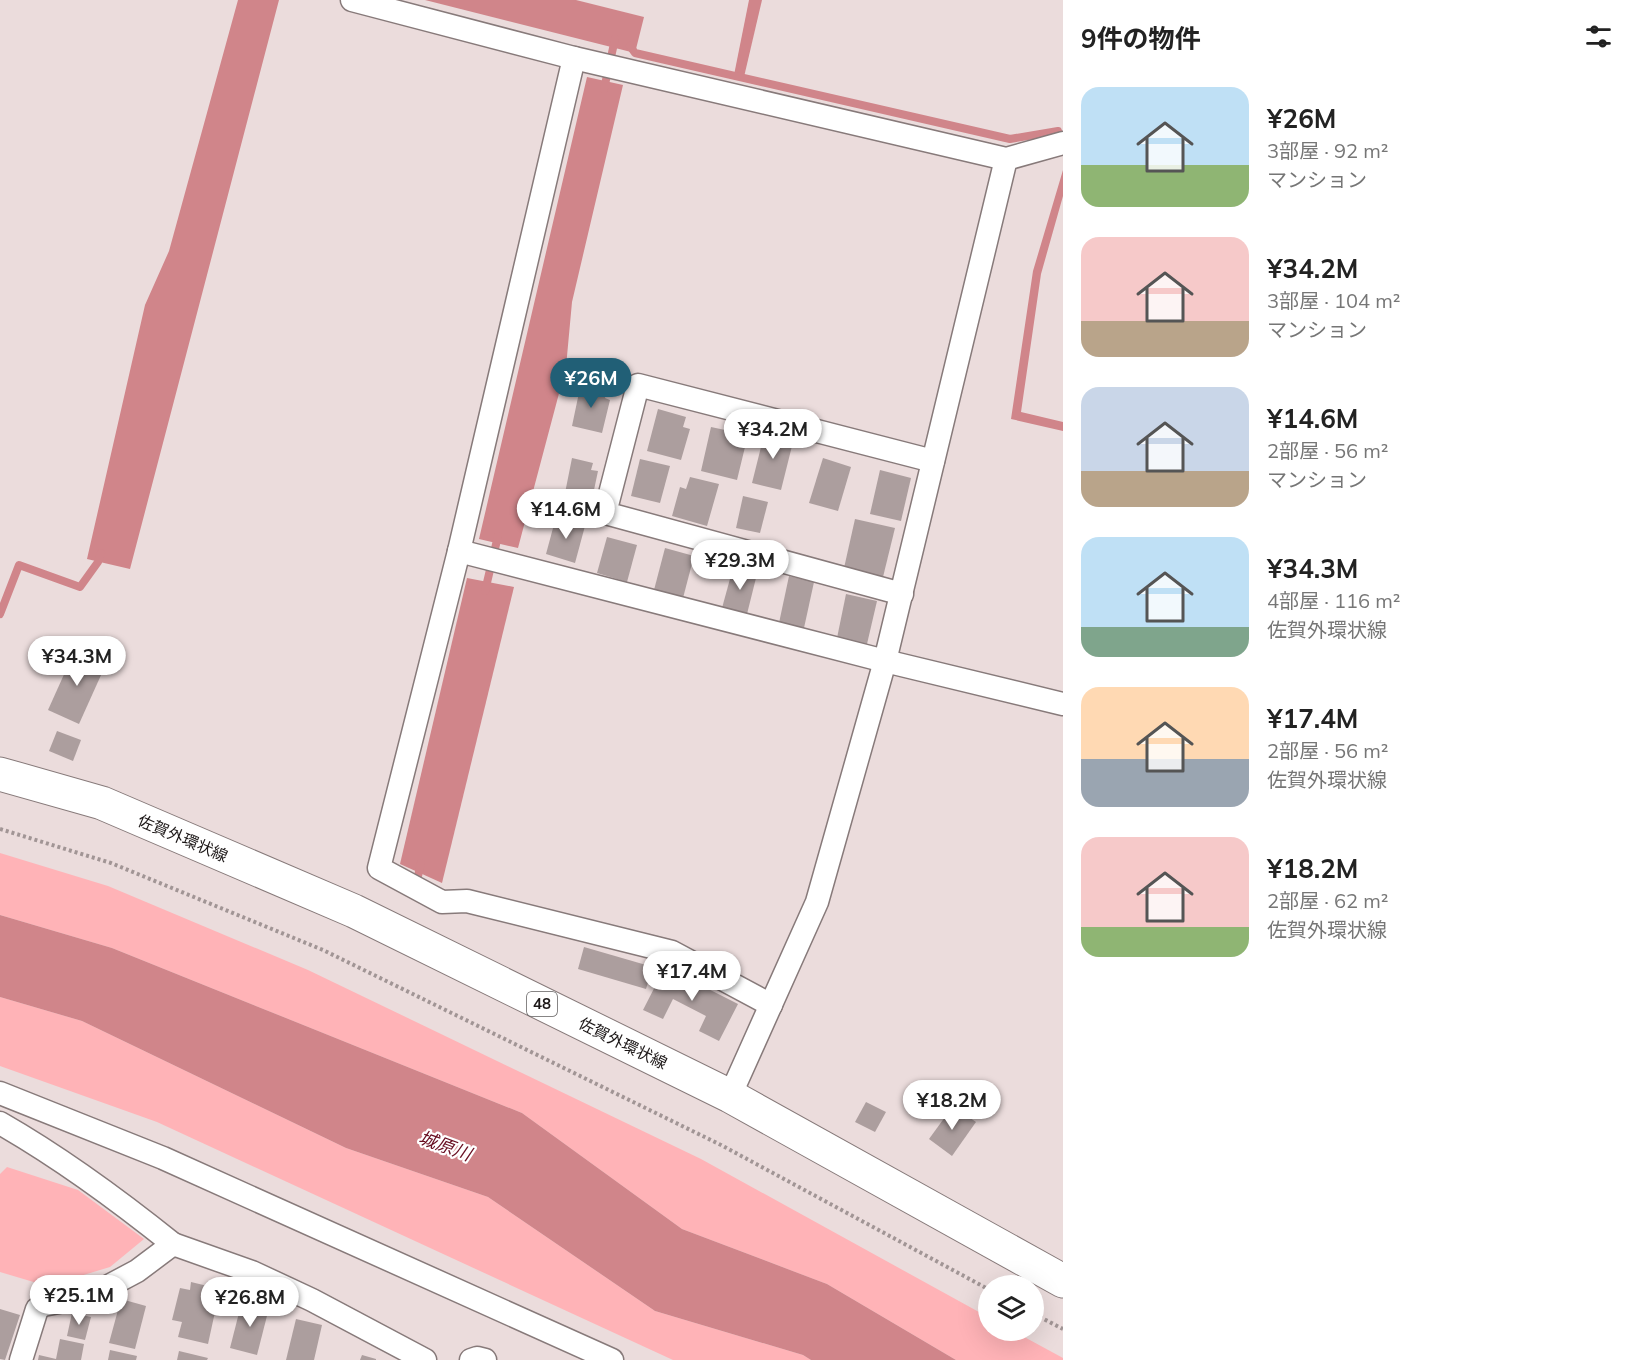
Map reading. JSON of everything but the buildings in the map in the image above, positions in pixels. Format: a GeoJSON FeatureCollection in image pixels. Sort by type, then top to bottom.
{"type":"FeatureCollection","features":[{"type":"Feature","properties":{"kind":"main road","name":"佐賀外環状線"},"geometry":{"type":"LineString","coordinates":[[0,774],[102,803],[354,911],[730,1096],[1063,1281]]}},
{"type":"Feature","properties":{"kind":"street"},"geometry":{"type":"LineString","coordinates":[[366,2],[574,58],[1006,159],[1063,143]]}},
{"type":"Feature","properties":{"kind":"street"},"geometry":{"type":"LineString","coordinates":[[574,58],[459,551],[379,868],[441,902],[467,901],[672,952],[771,1005]]}},
{"type":"Feature","properties":{"kind":"street"},"geometry":{"type":"LineString","coordinates":[[730,1096],[817,902],[885,661],[1006,159]]}},
{"type":"Feature","properties":{"kind":"street"},"geometry":{"type":"LineString","coordinates":[[902,594],[604,513],[638,385],[933,461]]}},
{"type":"Feature","properties":{"kind":"street"},"geometry":{"type":"LineString","coordinates":[[459,551],[885,661],[1063,704]]}},
{"type":"Feature","properties":{"kind":"street"},"geometry":{"type":"LineString","coordinates":[[0,1093],[163,1158],[612,1360]]}},
{"type":"Feature","properties":{"kind":"street"},"geometry":{"type":"LineString","coordinates":[[0,1123],[50,1152],[126,1206],[173,1244],[252,1272],[312,1300],[425,1360]]}},
{"type":"Feature","properties":{"kind":"street"},"geometry":{"type":"LineString","coordinates":[[21,1360],[37,1309],[43,1305],[90,1296],[137,1271],[173,1244]]}},
{"type":"Feature","properties":{"kind":"street"},"geometry":{"type":"LineString","coordinates":[[471,1360],[477,1358],[485,1360]]}},
{"type":"Feature","properties":{"kind":"path"},"geometry":{"type":"LineString","coordinates":[[0,829],[111,863],[323,950],[721,1145],[978,1284]]}},
{"type":"Feature","properties":{"kind":"path"},"geometry":{"type":"LineString","coordinates":[[1044,1319],[1063,1329]]}},
{"type":"Feature","properties":{"kind":"shaded area"},"geometry":{"type":"Polygon","coordinates":[[[0,853],[108,886],[308,970],[701,1159],[978,1311],[978,1341],[1032,1341],[1063,1360],[956,1360],[827,1284],[682,1229],[522,1113],[112,948],[0,915],[0,853]]]}},
{"type":"Feature","properties":{"kind":"shaded area"},"geometry":{"type":"Polygon","coordinates":[[[0,997],[82,1021],[346,1148],[488,1197],[655,1311],[803,1355],[811,1360],[673,1360],[157,1122],[0,1066],[0,997]]]}},
{"type":"Feature","properties":{"kind":"shaded area"},"geometry":{"type":"Polygon","coordinates":[[[7,1167],[78,1190],[144,1239],[110,1267],[47,1286],[0,1272],[0,1174],[7,1167]]]}},
{"type":"Feature","properties":{"kind":"water"},"geometry":{"type":"Polygon","coordinates":[[[238,0],[279,0],[130,569],[87,559],[145,305],[169,251],[238,0]]]}},
{"type":"Feature","properties":{"kind":"water"},"geometry":{"type":"Polygon","coordinates":[[[425,0],[576,0],[644,17],[635,53],[425,0]]]}},
{"type":"Feature","properties":{"kind":"water"},"geometry":{"type":"Polygon","coordinates":[[[749,0],[762,0],[744,77],[734,75],[749,0]]]}},
{"type":"Feature","properties":{"kind":"water"},"geometry":{"type":"Polygon","coordinates":[[[587,77],[623,85],[572,302],[566,367],[518,548],[479,539],[587,77]]]}},
{"type":"Feature","properties":{"kind":"water"},"geometry":{"type":"Polygon","coordinates":[[[1063,170],[1063,196],[1041,274],[1021,412],[1063,422],[1063,431],[1011,419],[1033,271],[1063,170]]]}},
{"type":"Feature","properties":{"kind":"water"},"geometry":{"type":"Polygon","coordinates":[[[467,578],[514,587],[442,883],[400,864],[467,578]]]}},
{"type":"Feature","properties":{"kind":"water","name":"城原川"},"geometry":{"type":"Polygon","coordinates":[[[0,915],[112,948],[522,1113],[682,1229],[827,1284],[956,1360],[811,1360],[803,1355],[655,1311],[488,1197],[346,1148],[82,1021],[0,997],[0,915]]]}},
{"type":"Feature","properties":{"kind":"waterway"},"geometry":{"type":"LineString","coordinates":[[604,89],[615,39]]}},
{"type":"Feature","properties":{"kind":"waterway"},"geometry":{"type":"LineString","coordinates":[[630,46],[635,53],[1010,139],[1058,131]]}},
{"type":"Feature","properties":{"kind":"waterway"},"geometry":{"type":"LineString","coordinates":[[485,591],[498,536]]}},
{"type":"Feature","properties":{"kind":"waterway"},"geometry":{"type":"LineString","coordinates":[[0,614],[19,565],[80,587],[98,562],[101,553]]}},
{"type":"Feature","properties":{"kind":"waterway"},"geometry":{"type":"LineString","coordinates":[[418,876],[421,863]]}}]}
